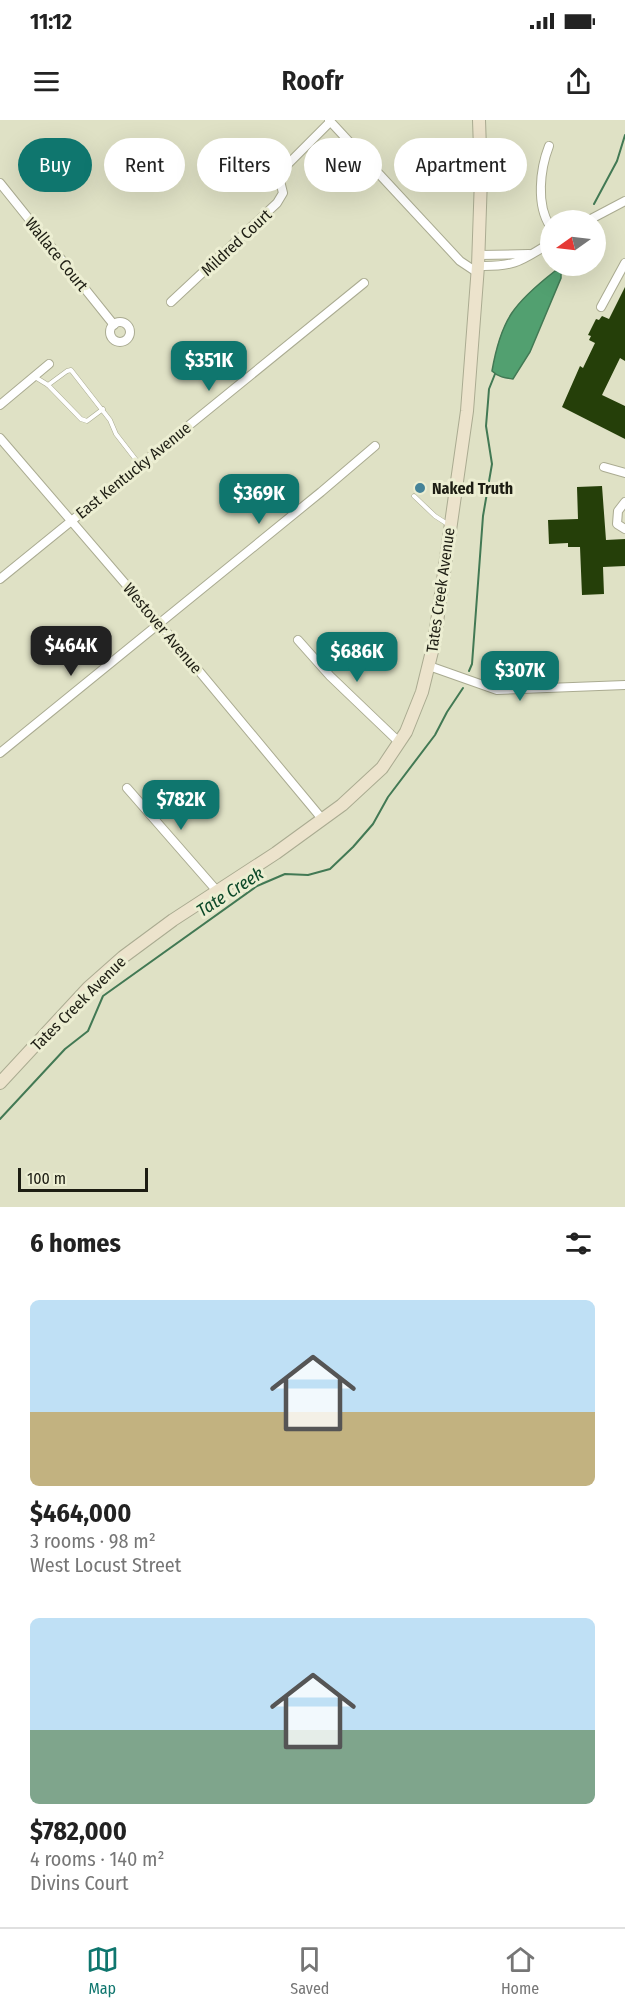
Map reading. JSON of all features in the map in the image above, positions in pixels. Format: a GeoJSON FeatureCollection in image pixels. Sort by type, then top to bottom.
{"type":"FeatureCollection","features":[{"type":"Feature","properties":{"kind":"main road","name":"Tates Creek Avenue"},"geometry":{"type":"LineString","coordinates":[[0,1083],[103,974],[152,934],[323,820],[367,784],[400,743],[415,713],[429,666],[467,411],[482,178],[479,120]]}},
{"type":"Feature","properties":{"kind":"street"},"geometry":{"type":"LineString","coordinates":[[329,121],[460,261],[478,265],[512,264],[524,260],[540,249]]}},
{"type":"Feature","properties":{"kind":"street","name":"Mildred Court"},"geometry":{"type":"LineString","coordinates":[[171,302],[277,203],[283,193],[279,177],[281,171],[329,121]]}},
{"type":"Feature","properties":{"kind":"street"},"geometry":{"type":"LineString","coordinates":[[544,210],[543,160],[549,146]]}},
{"type":"Feature","properties":{"kind":"street","name":"Wallace Court"},"geometry":{"type":"LineString","coordinates":[[0,183],[114,325]]}},
{"type":"Feature","properties":{"kind":"street"},"geometry":{"type":"LineString","coordinates":[[606,211],[625,201]]}},
{"type":"Feature","properties":{"kind":"street"},"geometry":{"type":"LineString","coordinates":[[601,307],[625,263]]}},
{"type":"Feature","properties":{"kind":"street","name":"East Kentucky Avenue"},"geometry":{"type":"LineString","coordinates":[[0,579],[364,283]]}},
{"type":"Feature","properties":{"kind":"street"},"geometry":{"type":"LineString","coordinates":[[0,405],[49,364]]}},
{"type":"Feature","properties":{"kind":"street","name":"Westover Avenue"},"geometry":{"type":"LineString","coordinates":[[0,438],[159,623],[323,820]]}},
{"type":"Feature","properties":{"kind":"street"},"geometry":{"type":"LineString","coordinates":[[0,753],[375,446]]}},
{"type":"Feature","properties":{"kind":"street"},"geometry":{"type":"LineString","coordinates":[[604,467],[625,473]]}},
{"type":"Feature","properties":{"kind":"street"},"geometry":{"type":"LineString","coordinates":[[625,502],[618,511],[617,524],[625,529]]}},
{"type":"Feature","properties":{"kind":"street"},"geometry":{"type":"LineString","coordinates":[[298,640],[330,675],[400,743]]}},
{"type":"Feature","properties":{"kind":"street"},"geometry":{"type":"LineString","coordinates":[[429,666],[496,690],[625,685]]}},
{"type":"Feature","properties":{"kind":"street"},"geometry":{"type":"LineString","coordinates":[[127,788],[217,891]]}},
{"type":"Feature","properties":{"kind":"lane"},"geometry":{"type":"LineString","coordinates":[[48,386],[71,370],[111,420],[116,434],[140,465]]}},
{"type":"Feature","properties":{"kind":"lane"},"geometry":{"type":"LineString","coordinates":[[34,377],[48,386],[81,419],[87,420],[103,409]]}},
{"type":"Feature","properties":{"kind":"lane"},"geometry":{"type":"LineString","coordinates":[[414,496],[435,516],[450,525]]}},
{"type":"Feature","properties":{"kind":"shaded area"},"geometry":{"type":"Polygon","coordinates":[[[549,276],[561,276],[530,352],[513,379],[504,378],[492,371],[500,338],[505,325],[519,303],[549,276]]]}},
{"type":"Feature","properties":{"kind":"building"},"geometry":{"type":"Polygon","coordinates":[[[625,287],[625,361],[620,358],[602,395],[625,406],[625,439],[562,407],[580,366],[583,368],[595,343],[589,340],[591,336],[588,335],[596,319],[599,320],[602,316],[609,319],[625,287]]]}},
{"type":"Feature","properties":{"kind":"building"},"geometry":{"type":"Polygon","coordinates":[[[602,486],[606,540],[625,539],[625,566],[603,567],[604,594],[582,595],[580,547],[568,547],[568,543],[549,544],[548,520],[578,519],[577,487],[602,486]]]}},
{"type":"Feature","properties":{"kind":"waterway","name":"Tate Creek"},"geometry":{"type":"LineString","coordinates":[[594,204],[617,161],[625,135]]}},
{"type":"Feature","properties":{"kind":"waterway","name":"Tate Creek"},"geometry":{"type":"LineString","coordinates":[[469,671],[472,664],[483,516],[492,464],[486,426],[489,389],[495,374]]}},
{"type":"Feature","properties":{"kind":"waterway","name":"Tate Creek"},"geometry":{"type":"LineString","coordinates":[[0,1119],[65,1049],[88,1031],[103,996],[257,886],[285,874],[308,875],[330,869],[373,824],[388,797],[435,735],[463,688]]}},
{"type":"Feature","properties":{"kind":"place","name":"Naked Truth"},"geometry":{"type":"Point","coordinates":[420,488]}}]}
